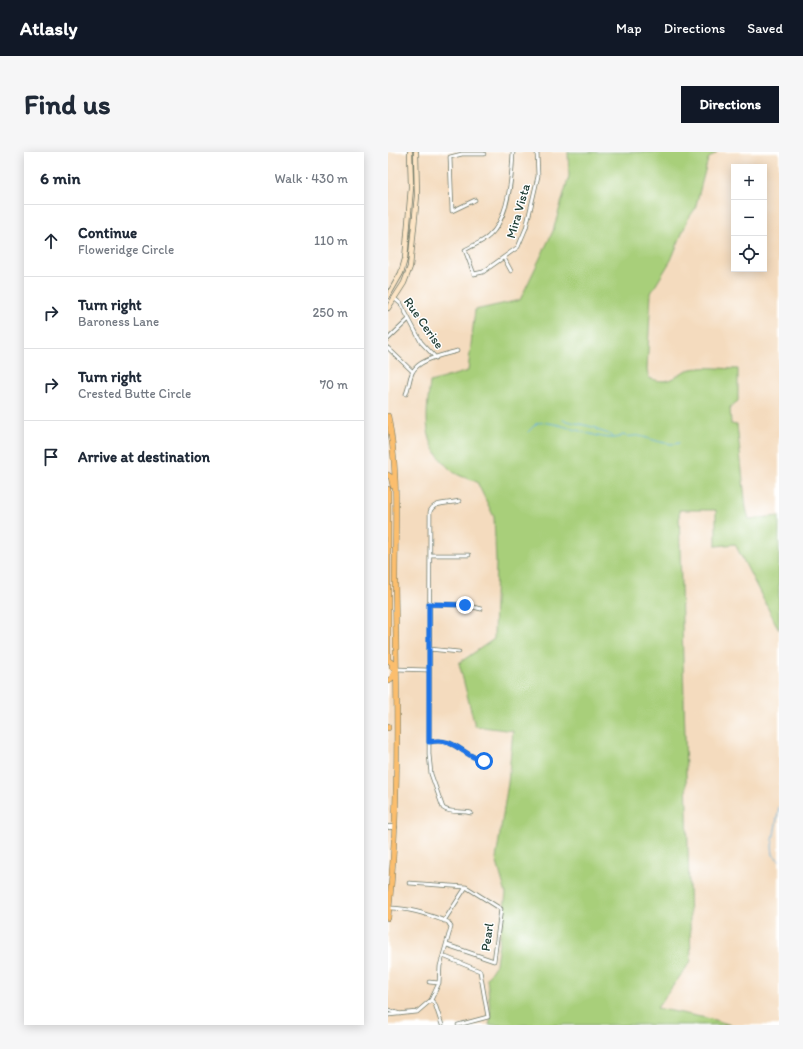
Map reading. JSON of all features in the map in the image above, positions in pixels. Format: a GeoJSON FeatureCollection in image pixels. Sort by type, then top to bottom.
{"type":"FeatureCollection","features":[{"type":"Feature","properties":{"kind":"main road"},"geometry":{"type":"LineString","coordinates":[[395,299],[389,296],[401,273],[405,259],[411,187],[410,152]]}},
{"type":"Feature","properties":{"kind":"main road"},"geometry":{"type":"LineString","coordinates":[[388,308],[395,299],[405,279],[411,258],[417,196],[416,152]]}},
{"type":"Feature","properties":{"kind":"main road"},"geometry":{"type":"LineString","coordinates":[[388,416],[396,475],[395,827],[388,918]]}},
{"type":"Feature","properties":{"kind":"main road"},"geometry":{"type":"LineString","coordinates":[[392,442],[392,468],[388,475],[391,477],[393,498],[396,506]]}},
{"type":"Feature","properties":{"kind":"main road"},"geometry":{"type":"LineString","coordinates":[[388,489],[388,660],[392,663],[393,668],[396,669]]}},
{"type":"Feature","properties":{"kind":"main road"},"geometry":{"type":"LineString","coordinates":[[388,594],[392,584],[395,583]]}},
{"type":"Feature","properties":{"kind":"main road"},"geometry":{"type":"LineString","coordinates":[[388,594],[396,601]]}},
{"type":"Feature","properties":{"kind":"main road"},"geometry":{"type":"LineString","coordinates":[[388,680],[392,678],[396,669]]}},
{"type":"Feature","properties":{"kind":"street","name":"Mira Vista"},"geometry":{"type":"LineString","coordinates":[[513,152],[511,179],[499,224],[489,237],[466,250],[474,274],[483,272],[518,247],[526,228],[538,176],[537,152]]}},
{"type":"Feature","properties":{"kind":"street"},"geometry":{"type":"LineString","coordinates":[[475,200],[452,211],[450,157],[462,153],[484,154]]}},
{"type":"Feature","properties":{"kind":"street"},"geometry":{"type":"LineString","coordinates":[[504,258],[511,271]]}},
{"type":"Feature","properties":{"kind":"street","name":"Rue Cerise"},"geometry":{"type":"LineString","coordinates":[[395,299],[401,304],[421,342],[436,358]]}},
{"type":"Feature","properties":{"kind":"street"},"geometry":{"type":"LineString","coordinates":[[388,339],[410,319]]}},
{"type":"Feature","properties":{"kind":"street"},"geometry":{"type":"LineString","coordinates":[[388,348],[412,371]]}},
{"type":"Feature","properties":{"kind":"street"},"geometry":{"type":"LineString","coordinates":[[406,394],[409,388],[412,371],[420,363],[457,352]]}},
{"type":"Feature","properties":{"kind":"street"},"geometry":{"type":"LineString","coordinates":[[459,501],[431,507],[428,670],[429,742],[431,774],[441,806],[448,811],[465,811],[471,813]]}},
{"type":"Feature","properties":{"kind":"street"},"geometry":{"type":"LineString","coordinates":[[430,555],[469,555]]}},
{"type":"Feature","properties":{"kind":"street"},"geometry":{"type":"LineString","coordinates":[[429,604],[465,605],[481,609]]}},
{"type":"Feature","properties":{"kind":"street"},"geometry":{"type":"LineString","coordinates":[[429,649],[459,652]]}},
{"type":"Feature","properties":{"kind":"street"},"geometry":{"type":"LineString","coordinates":[[396,669],[428,670]]}},
{"type":"Feature","properties":{"kind":"street"},"geometry":{"type":"LineString","coordinates":[[429,742],[437,740],[450,743],[458,746],[476,759],[484,761]]}},
{"type":"Feature","properties":{"kind":"street"},"geometry":{"type":"LineString","coordinates":[[388,827],[395,827]]}},
{"type":"Feature","properties":{"kind":"street"},"geometry":{"type":"LineString","coordinates":[[409,883],[466,888],[444,921]]}},
{"type":"Feature","properties":{"kind":"street","name":"Pearl"},"geometry":{"type":"LineString","coordinates":[[447,945],[494,961],[501,909],[466,888]]}},
{"type":"Feature","properties":{"kind":"street"},"geometry":{"type":"LineString","coordinates":[[388,1015],[417,1012],[431,1000],[439,982],[440,966],[451,927],[448,922],[418,911],[403,908],[389,908]]}},
{"type":"Feature","properties":{"kind":"street"},"geometry":{"type":"LineString","coordinates":[[444,956],[480,970],[488,1017],[458,1025]]}},
{"type":"Feature","properties":{"kind":"street"},"geometry":{"type":"LineString","coordinates":[[429,982],[439,982]]}},
{"type":"Feature","properties":{"kind":"street"},"geometry":{"type":"LineString","coordinates":[[431,1000],[435,1004],[442,1025]]}},
{"type":"Feature","properties":{"kind":"street"},"geometry":{"type":"LineString","coordinates":[[388,1010],[400,1014]]}},
{"type":"Feature","properties":{"kind":"green space"},"geometry":{"type":"Polygon","coordinates":[[[568,152],[717,152],[708,159],[695,209],[688,219],[671,260],[651,293],[647,370],[649,378],[663,381],[669,380],[686,371],[698,368],[738,369],[738,401],[730,407],[731,424],[737,425],[746,508],[749,519],[779,516],[779,630],[735,544],[716,546],[716,510],[679,510],[691,961],[657,1008],[711,1019],[731,1025],[489,1025],[491,1018],[487,978],[496,964],[506,894],[496,859],[508,783],[513,731],[475,726],[459,663],[494,639],[496,562],[494,517],[477,482],[452,471],[442,461],[435,450],[430,440],[428,430],[427,408],[430,382],[468,371],[475,310],[520,300],[553,231],[569,176],[568,152]]]}},
{"type":"Feature","properties":{"kind":"waterway"},"geometry":{"type":"LineString","coordinates":[[563,420],[597,428],[597,430],[609,434],[613,438]]}},
{"type":"Feature","properties":{"kind":"waterway"},"geometry":{"type":"LineString","coordinates":[[528,432],[537,423],[547,423],[607,438],[616,438],[623,435],[643,437],[670,444],[679,443]]}},
{"type":"Feature","properties":{"kind":"waterway"},"geometry":{"type":"LineString","coordinates":[[779,807],[772,846],[773,855],[779,860]]}},
{"type":"Feature","properties":{"kind":"route"},"geometry":{"type":"LineString","coordinates":[[465,605],[429,604],[429,742],[437,740],[450,743],[458,746],[471,757],[484,761]]}}]}
